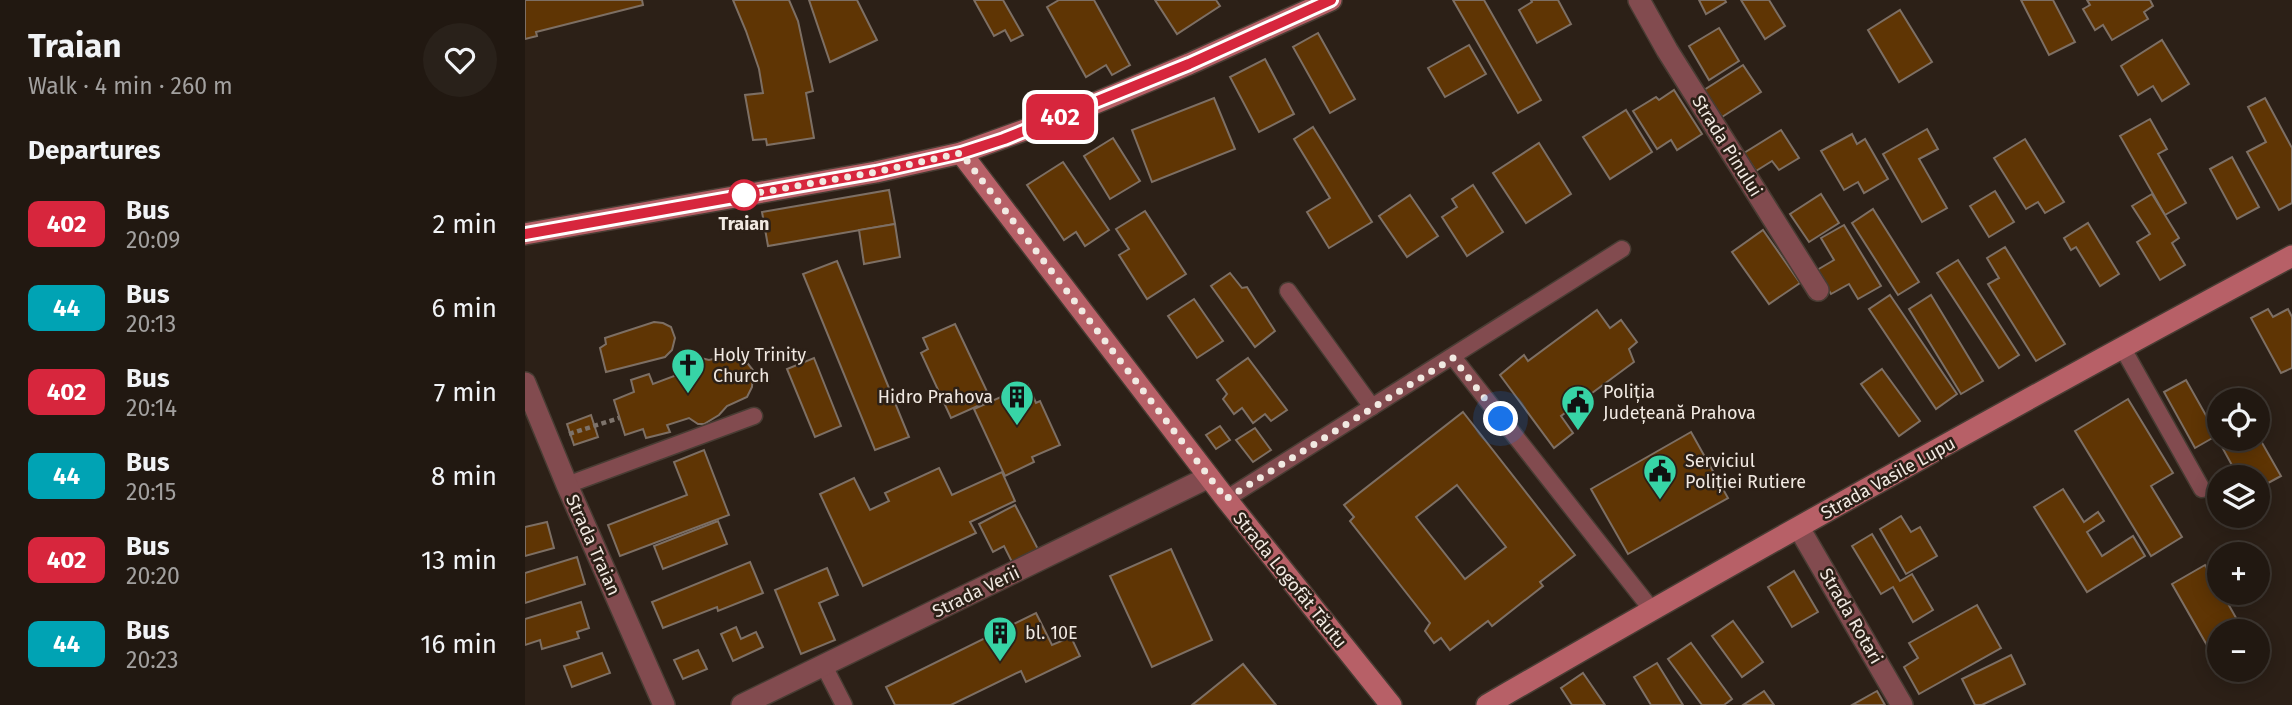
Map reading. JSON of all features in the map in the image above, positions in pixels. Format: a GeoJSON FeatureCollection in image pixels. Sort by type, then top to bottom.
{"type":"FeatureCollection","features":[{"type":"Feature","properties":{"kind":"street"},"geometry":{"type":"LineString","coordinates":[[525,234],[876,172],[961,153],[1043,124],[1189,64],[1331,0]]}},
{"type":"Feature","properties":{"kind":"street","name":"Strada Pinului"},"geometry":{"type":"LineString","coordinates":[[1639,0],[1667,50],[1818,290]]}},
{"type":"Feature","properties":{"kind":"street","name":"Strada Logofăt Tăutu"},"geometry":{"type":"LineString","coordinates":[[961,153],[1226,499],[1391,705]]}},
{"type":"Feature","properties":{"kind":"street","name":"Strada Vasile Lupu"},"geometry":{"type":"LineString","coordinates":[[1487,705],[2122,347],[2292,256]]}},
{"type":"Feature","properties":{"kind":"street","name":"Strada Traian"},"geometry":{"type":"LineString","coordinates":[[525,383],[566,485],[664,705]]}},
{"type":"Feature","properties":{"kind":"street","name":"Strada Verii"},"geometry":{"type":"LineString","coordinates":[[742,705],[1209,477]]}},
{"type":"Feature","properties":{"kind":"street","name":"Strada Rotari"},"geometry":{"type":"LineString","coordinates":[[1799,528],[1902,705]]}},
{"type":"Feature","properties":{"kind":"lane"},"geometry":{"type":"LineString","coordinates":[[1226,499],[1622,249]]}},
{"type":"Feature","properties":{"kind":"lane"},"geometry":{"type":"LineString","coordinates":[[1287,291],[1372,407]]}},
{"type":"Feature","properties":{"kind":"lane"},"geometry":{"type":"LineString","coordinates":[[2122,347],[2202,489]]}},
{"type":"Feature","properties":{"kind":"lane"},"geometry":{"type":"LineString","coordinates":[[1453,358],[1652,610]]}},
{"type":"Feature","properties":{"kind":"lane"},"geometry":{"type":"LineString","coordinates":[[566,485],[754,416]]}},
{"type":"Feature","properties":{"kind":"lane"},"geometry":{"type":"LineString","coordinates":[[824,666],[844,705]]}},
{"type":"Feature","properties":{"kind":"path"},"geometry":{"type":"LineString","coordinates":[[548,441],[619,418]]}},
{"type":"Feature","properties":{"kind":"building"},"geometry":{"type":"Polygon","coordinates":[[[525,0],[642,0],[643,5],[536,32],[537,36],[525,39],[525,0]]]}},
{"type":"Feature","properties":{"kind":"building"},"geometry":{"type":"Polygon","coordinates":[[[733,0],[789,0],[798,21],[813,91],[806,93],[814,138],[767,145],[766,139],[753,140],[745,95],[763,93],[759,69],[733,0]]]}},
{"type":"Feature","properties":{"kind":"building"},"geometry":{"type":"Polygon","coordinates":[[[809,0],[857,0],[877,40],[830,62],[809,0]]]}},
{"type":"Feature","properties":{"kind":"building"},"geometry":{"type":"Polygon","coordinates":[[[974,0],[1003,0],[1023,35],[1011,41],[1005,30],[994,36],[974,0]]]}},
{"type":"Feature","properties":{"kind":"building"},"geometry":{"type":"Polygon","coordinates":[[[1059,0],[1094,0],[1130,65],[1112,75],[1106,65],[1086,77],[1047,7],[1059,0]]]}},
{"type":"Feature","properties":{"kind":"building"},"geometry":{"type":"Polygon","coordinates":[[[1155,0],[1216,0],[1220,6],[1177,34],[1155,0]]]}},
{"type":"Feature","properties":{"kind":"building"},"geometry":{"type":"Polygon","coordinates":[[[1453,0],[1484,0],[1541,100],[1518,113],[1453,0]]]}},
{"type":"Feature","properties":{"kind":"building"},"geometry":{"type":"Polygon","coordinates":[[[1531,0],[1558,0],[1571,24],[1537,43],[1519,10],[1532,2],[1531,0]]]}},
{"type":"Feature","properties":{"kind":"building"},"geometry":{"type":"Polygon","coordinates":[[[1699,0],[1725,0],[1726,2],[1706,14],[1699,0]]]}},
{"type":"Feature","properties":{"kind":"building"},"geometry":{"type":"Polygon","coordinates":[[[1741,0],[1769,0],[1785,26],[1765,39],[1741,0]]]}},
{"type":"Feature","properties":{"kind":"building"},"geometry":{"type":"Polygon","coordinates":[[[2021,0],[2053,0],[2075,42],[2049,55],[2021,0]]]}},
{"type":"Feature","properties":{"kind":"building"},"geometry":{"type":"Polygon","coordinates":[[[2087,0],[2150,0],[2153,6],[2144,12],[2148,19],[2112,40],[2103,25],[2095,30],[2083,9],[2090,5],[2087,0]]]}},
{"type":"Feature","properties":{"kind":"building"},"geometry":{"type":"Polygon","coordinates":[[[1900,10],[1932,62],[1899,82],[1868,30],[1900,10]]]}},
{"type":"Feature","properties":{"kind":"building"},"geometry":{"type":"Polygon","coordinates":[[[1719,28],[1739,61],[1709,80],[1689,46],[1719,28]]]}},
{"type":"Feature","properties":{"kind":"building"},"geometry":{"type":"Polygon","coordinates":[[[1318,33],[1355,99],[1330,113],[1293,47],[1318,33]]]}},
{"type":"Feature","properties":{"kind":"building"},"geometry":{"type":"Polygon","coordinates":[[[2162,40],[2189,84],[2162,101],[2153,86],[2138,95],[2121,66],[2162,40]]]}},
{"type":"Feature","properties":{"kind":"building"},"geometry":{"type":"Polygon","coordinates":[[[1469,45],[1486,74],[1445,97],[1428,68],[1469,45]]]}},
{"type":"Feature","properties":{"kind":"building"},"geometry":{"type":"Polygon","coordinates":[[[1265,59],[1294,114],[1259,132],[1230,77],[1265,59]]]}},
{"type":"Feature","properties":{"kind":"building"},"geometry":{"type":"Polygon","coordinates":[[[1743,65],[1761,92],[1722,117],[1704,90],[1743,65]]]}},
{"type":"Feature","properties":{"kind":"building"},"geometry":{"type":"Polygon","coordinates":[[[1674,90],[1702,134],[1677,150],[1671,140],[1657,149],[1633,111],[1674,90]]]}},
{"type":"Feature","properties":{"kind":"building"},"geometry":{"type":"Polygon","coordinates":[[[1214,98],[1235,149],[1152,182],[1132,130],[1214,98]]]}},
{"type":"Feature","properties":{"kind":"building"},"geometry":{"type":"Polygon","coordinates":[[[2265,98],[2292,148],[2292,203],[2279,210],[2247,152],[2266,142],[2248,107],[2265,98]]]}},
{"type":"Feature","properties":{"kind":"building"},"geometry":{"type":"Polygon","coordinates":[[[1626,110],[1652,152],[1610,179],[1583,137],[1626,110]]]}},
{"type":"Feature","properties":{"kind":"building"},"geometry":{"type":"Polygon","coordinates":[[[2150,119],[2167,149],[2158,154],[2186,203],[2165,215],[2120,136],[2150,119]]]}},
{"type":"Feature","properties":{"kind":"building"},"geometry":{"type":"Polygon","coordinates":[[[1313,127],[1372,222],[1329,248],[1307,212],[1330,198],[1294,139],[1313,127]]]}},
{"type":"Feature","properties":{"kind":"building"},"geometry":{"type":"Polygon","coordinates":[[[1927,129],[1938,149],[1919,159],[1947,208],[1922,222],[1883,154],[1927,129]]]}},
{"type":"Feature","properties":{"kind":"building"},"geometry":{"type":"Polygon","coordinates":[[[1781,130],[1799,158],[1779,170],[1772,161],[1756,171],[1744,153],[1781,130]]]}},
{"type":"Feature","properties":{"kind":"building"},"geometry":{"type":"Polygon","coordinates":[[[1852,134],[1857,144],[1865,139],[1888,179],[1864,193],[1858,182],[1844,190],[1821,151],[1852,134]]]}},
{"type":"Feature","properties":{"kind":"building"},"geometry":{"type":"Polygon","coordinates":[[[1113,138],[1140,181],[1110,199],[1084,156],[1113,138]]]}},
{"type":"Feature","properties":{"kind":"building"},"geometry":{"type":"Polygon","coordinates":[[[2025,139],[2064,202],[2045,213],[2038,202],[2026,209],[1994,158],[2025,139]]]}},
{"type":"Feature","properties":{"kind":"building"},"geometry":{"type":"Polygon","coordinates":[[[1539,143],[1571,194],[1526,223],[1493,173],[1539,143]]]}},
{"type":"Feature","properties":{"kind":"building"},"geometry":{"type":"Polygon","coordinates":[[[2232,157],[2259,207],[2237,219],[2210,169],[2232,157]]]}},
{"type":"Feature","properties":{"kind":"building"},"geometry":{"type":"Polygon","coordinates":[[[1063,162],[1109,230],[1085,246],[1076,232],[1064,240],[1027,185],[1063,162]]]}},
{"type":"Feature","properties":{"kind":"building"},"geometry":{"type":"Polygon","coordinates":[[[1473,185],[1503,232],[1467,256],[1442,217],[1457,207],[1452,199],[1473,185]]]}},
{"type":"Feature","properties":{"kind":"building"},"geometry":{"type":"Polygon","coordinates":[[[889,190],[895,224],[768,246],[762,212],[889,190]]]}},
{"type":"Feature","properties":{"kind":"building"},"geometry":{"type":"Polygon","coordinates":[[[1995,191],[2014,222],[1989,237],[1970,206],[1995,191]]]}},
{"type":"Feature","properties":{"kind":"building"},"geometry":{"type":"Polygon","coordinates":[[[1821,194],[1839,223],[1809,242],[1790,214],[1821,194]]]}},
{"type":"Feature","properties":{"kind":"building"},"geometry":{"type":"Polygon","coordinates":[[[2152,194],[2179,238],[2172,243],[2185,265],[2160,280],[2137,242],[2150,234],[2132,206],[2152,194]]]}},
{"type":"Feature","properties":{"kind":"building"},"geometry":{"type":"Polygon","coordinates":[[[1410,195],[1438,236],[1407,257],[1379,216],[1410,195]]]}},
{"type":"Feature","properties":{"kind":"building"},"geometry":{"type":"Polygon","coordinates":[[[1873,209],[1919,282],[1898,295],[1852,223],[1873,209]]]}},
{"type":"Feature","properties":{"kind":"building"},"geometry":{"type":"Polygon","coordinates":[[[1145,211],[1186,274],[1147,299],[1119,255],[1129,249],[1116,229],[1145,211]]]}},
{"type":"Feature","properties":{"kind":"building"},"geometry":{"type":"Polygon","coordinates":[[[2088,223],[2119,274],[2100,286],[2076,247],[2071,250],[2064,238],[2088,223]]]}},
{"type":"Feature","properties":{"kind":"building"},"geometry":{"type":"Polygon","coordinates":[[[895,224],[900,257],[864,264],[859,230],[895,224]]]}},
{"type":"Feature","properties":{"kind":"building"},"geometry":{"type":"Polygon","coordinates":[[[1844,225],[1881,286],[1858,299],[1849,284],[1831,294],[1817,270],[1834,260],[1821,238],[1844,225]]]}},
{"type":"Feature","properties":{"kind":"building"},"geometry":{"type":"Polygon","coordinates":[[[1763,230],[1800,283],[1769,304],[1732,252],[1763,230]]]}},
{"type":"Feature","properties":{"kind":"building"},"geometry":{"type":"Polygon","coordinates":[[[2005,247],[2065,344],[2036,361],[1988,284],[1999,278],[1987,258],[2005,247]]]}},
{"type":"Feature","properties":{"kind":"building"},"geometry":{"type":"Polygon","coordinates":[[[1958,260],[2019,355],[1999,368],[1937,273],[1958,260]]]}},
{"type":"Feature","properties":{"kind":"building"},"geometry":{"type":"Polygon","coordinates":[[[837,261],[909,437],[875,450],[803,274],[837,261]]]}},
{"type":"Feature","properties":{"kind":"building"},"geometry":{"type":"Polygon","coordinates":[[[1230,273],[1242,288],[1247,287],[1275,331],[1255,347],[1211,286],[1230,273]]]}},
{"type":"Feature","properties":{"kind":"building"},"geometry":{"type":"Polygon","coordinates":[[[1890,295],[1957,394],[1936,409],[1869,309],[1890,295]]]}},
{"type":"Feature","properties":{"kind":"building"},"geometry":{"type":"Polygon","coordinates":[[[1931,295],[1983,381],[1961,394],[1909,309],[1931,295]]]}},
{"type":"Feature","properties":{"kind":"building"},"geometry":{"type":"Polygon","coordinates":[[[1194,299],[1223,341],[1197,358],[1168,316],[1194,299]]]}},
{"type":"Feature","properties":{"kind":"building"},"geometry":{"type":"Polygon","coordinates":[[[2268,309],[2273,317],[2288,309],[2292,317],[2292,368],[2281,373],[2251,318],[2268,309]]]}},
{"type":"Feature","properties":{"kind":"building"},"geometry":{"type":"Polygon","coordinates":[[[1597,310],[1610,328],[1621,320],[1637,342],[1629,349],[1634,362],[1561,416],[1573,433],[1554,448],[1500,375],[1524,355],[1528,361],[1597,310]]]}},
{"type":"Feature","properties":{"kind":"building"},"geometry":{"type":"Polygon","coordinates":[[[654,322],[671,327],[675,338],[672,350],[665,357],[606,372],[600,348],[606,344],[605,338],[654,322]]]}},
{"type":"Feature","properties":{"kind":"building"},"geometry":{"type":"Polygon","coordinates":[[[955,324],[991,400],[951,418],[921,353],[928,349],[923,338],[955,324]]]}},
{"type":"Feature","properties":{"kind":"building","name":"Holy Trinity Church"},"geometry":{"type":"Polygon","coordinates":[[[730,355],[744,359],[753,370],[752,387],[747,397],[727,406],[719,415],[704,424],[698,424],[689,418],[667,425],[670,432],[646,438],[643,429],[625,435],[614,400],[634,392],[631,380],[649,374],[653,384],[677,375],[687,360],[709,360],[730,355]]]}},
{"type":"Feature","properties":{"kind":"building"},"geometry":{"type":"Polygon","coordinates":[[[814,358],[841,426],[815,437],[787,369],[814,358]]]}},
{"type":"Feature","properties":{"kind":"building"},"geometry":{"type":"Polygon","coordinates":[[[1248,358],[1287,410],[1271,421],[1265,414],[1253,423],[1242,408],[1234,414],[1223,399],[1227,394],[1217,380],[1248,358]]]}},
{"type":"Feature","properties":{"kind":"building"},"geometry":{"type":"Polygon","coordinates":[[[1882,369],[1920,421],[1899,436],[1861,384],[1882,369]]]}},
{"type":"Feature","properties":{"kind":"building"},"geometry":{"type":"Polygon","coordinates":[[[2186,380],[2207,417],[2207,441],[2195,448],[2164,392],[2186,380]]]}},
{"type":"Feature","properties":{"kind":"building","name":"Hidro Prahova"},"geometry":{"type":"Polygon","coordinates":[[[1028,385],[1036,403],[1040,401],[1060,445],[1032,457],[1034,462],[1005,476],[974,409],[1028,385]]]}},
{"type":"Feature","properties":{"kind":"building"},"geometry":{"type":"Polygon","coordinates":[[[2128,399],[2173,473],[2151,486],[2182,537],[2151,556],[2075,431],[2128,399]]]}},
{"type":"Feature","properties":{"kind":"building"},"geometry":{"type":"Polygon","coordinates":[[[1463,412],[1575,555],[1540,582],[1543,586],[1492,626],[1488,621],[1450,650],[1441,638],[1434,643],[1425,631],[1430,623],[1350,521],[1354,517],[1344,505],[1463,412]],[[1457,485],[1416,517],[1465,579],[1506,547],[1457,485]]]}},
{"type":"Feature","properties":{"kind":"building"},"geometry":{"type":"Polygon","coordinates":[[[591,415],[598,437],[574,445],[567,424],[591,415]]]}},
{"type":"Feature","properties":{"kind":"building"},"geometry":{"type":"Polygon","coordinates":[[[1220,426],[1230,440],[1216,449],[1206,435],[1220,426]]]}},
{"type":"Feature","properties":{"kind":"building"},"geometry":{"type":"Polygon","coordinates":[[[1255,428],[1271,450],[1253,462],[1236,440],[1255,428]]]}},
{"type":"Feature","properties":{"kind":"building"},"geometry":{"type":"Polygon","coordinates":[[[1691,432],[1728,498],[1628,554],[1591,489],[1691,432]]]}},
{"type":"Feature","properties":{"kind":"building"},"geometry":{"type":"Polygon","coordinates":[[[704,450],[729,515],[620,556],[608,525],[687,495],[674,462],[704,450]]]}},
{"type":"Feature","properties":{"kind":"building"},"geometry":{"type":"Polygon","coordinates":[[[2224,451],[2267,451],[2281,476],[2270,482],[2270,465],[2232,465],[2224,451]]]}},
{"type":"Feature","properties":{"kind":"building"},"geometry":{"type":"Polygon","coordinates":[[[939,468],[952,495],[1002,472],[1015,501],[970,522],[976,533],[863,586],[820,494],[854,478],[870,510],[889,501],[885,493],[939,468]]]}},
{"type":"Feature","properties":{"kind":"building"},"geometry":{"type":"Polygon","coordinates":[[[2063,489],[2084,522],[2098,512],[2104,521],[2087,532],[2102,556],[2133,536],[2145,556],[2087,592],[2034,507],[2063,489]]]}},
{"type":"Feature","properties":{"kind":"building"},"geometry":{"type":"Polygon","coordinates":[[[1015,505],[1041,555],[1015,568],[1004,546],[993,552],[979,524],[1015,505]]]}},
{"type":"Feature","properties":{"kind":"building"},"geometry":{"type":"Polygon","coordinates":[[[1901,516],[1911,532],[1920,527],[1937,556],[1906,574],[1880,529],[1901,516]]]}},
{"type":"Feature","properties":{"kind":"building"},"geometry":{"type":"Polygon","coordinates":[[[718,521],[727,544],[663,569],[654,546],[718,521]]]}},
{"type":"Feature","properties":{"kind":"building"},"geometry":{"type":"Polygon","coordinates":[[[547,522],[554,548],[525,556],[525,527],[547,522]]]}},
{"type":"Feature","properties":{"kind":"building"},"geometry":{"type":"Polygon","coordinates":[[[1872,534],[1900,581],[1912,574],[1933,610],[1913,622],[1893,587],[1881,594],[1852,546],[1872,534]]]}},
{"type":"Feature","properties":{"kind":"building"},"geometry":{"type":"Polygon","coordinates":[[[1171,549],[1212,640],[1152,667],[1110,576],[1171,549]]]}},
{"type":"Feature","properties":{"kind":"building"},"geometry":{"type":"Polygon","coordinates":[[[577,557],[585,584],[525,603],[525,573],[577,557]]]}},
{"type":"Feature","properties":{"kind":"building"},"geometry":{"type":"Polygon","coordinates":[[[750,562],[763,593],[718,611],[717,607],[663,628],[652,602],[750,562]]]}},
{"type":"Feature","properties":{"kind":"building"},"geometry":{"type":"Polygon","coordinates":[[[2205,565],[2207,605],[2229,605],[2237,619],[2207,619],[2207,645],[2172,584],[2205,565]]]}},
{"type":"Feature","properties":{"kind":"building"},"geometry":{"type":"Polygon","coordinates":[[[827,568],[838,595],[819,603],[835,640],[801,654],[775,590],[827,568]]]}},
{"type":"Feature","properties":{"kind":"building"},"geometry":{"type":"Polygon","coordinates":[[[1794,571],[1818,612],[1792,627],[1768,587],[1794,571]]]}},
{"type":"Feature","properties":{"kind":"building"},"geometry":{"type":"Polygon","coordinates":[[[581,602],[589,628],[577,632],[579,638],[542,649],[540,640],[525,645],[525,619],[581,602]]]}},
{"type":"Feature","properties":{"kind":"building"},"geometry":{"type":"Polygon","coordinates":[[[1977,605],[2001,648],[1919,694],[1904,667],[1918,658],[1909,643],[1977,605]]]}},
{"type":"Feature","properties":{"kind":"building","name":"bl. 10E"},"geometry":{"type":"Polygon","coordinates":[[[1036,613],[1052,645],[1071,637],[1080,656],[1026,682],[1021,671],[951,705],[895,705],[886,687],[1036,613]]]}},
{"type":"Feature","properties":{"kind":"building"},"geometry":{"type":"Polygon","coordinates":[[[1733,621],[1763,662],[1742,677],[1712,636],[1733,621]]]}},
{"type":"Feature","properties":{"kind":"building"},"geometry":{"type":"Polygon","coordinates":[[[736,627],[741,639],[756,632],[763,647],[733,661],[721,634],[736,627]]]}},
{"type":"Feature","properties":{"kind":"building"},"geometry":{"type":"Polygon","coordinates":[[[1691,643],[1732,699],[1724,705],[1702,705],[1668,659],[1691,643]]]}},
{"type":"Feature","properties":{"kind":"building"},"geometry":{"type":"Polygon","coordinates":[[[698,650],[707,669],[683,679],[674,660],[698,650]]]}},
{"type":"Feature","properties":{"kind":"building"},"geometry":{"type":"Polygon","coordinates":[[[602,653],[610,673],[572,687],[564,666],[602,653]]]}},
{"type":"Feature","properties":{"kind":"building"},"geometry":{"type":"Polygon","coordinates":[[[2011,655],[2025,684],[1982,705],[1975,705],[1962,679],[2011,655]]]}},
{"type":"Feature","properties":{"kind":"building"},"geometry":{"type":"Polygon","coordinates":[[[1657,663],[1683,705],[1651,705],[1634,677],[1657,663]]]}},
{"type":"Feature","properties":{"kind":"building"},"geometry":{"type":"Polygon","coordinates":[[[1243,664],[1276,705],[1192,705],[1243,664]]]}},
{"type":"Feature","properties":{"kind":"building"},"geometry":{"type":"Polygon","coordinates":[[[1583,673],[1605,705],[1572,705],[1561,688],[1583,673]]]}},
{"type":"Feature","properties":{"kind":"building"},"geometry":{"type":"Polygon","coordinates":[[[1764,691],[1774,705],[1743,705],[1764,691]]]}},
{"type":"Feature","properties":{"kind":"building"},"geometry":{"type":"Polygon","coordinates":[[[1877,691],[1885,705],[1852,705],[1877,691]]]}},
{"type":"Feature","properties":{"kind":"bus line","name":"402"},"geometry":{"type":"LineString","coordinates":[[525,234],[876,172],[961,153],[1069,114],[1331,0]]}},
{"type":"Feature","properties":{"kind":"place","name":"Traian"},"geometry":{"type":"Point","coordinates":[744,195]}},
{"type":"Feature","properties":{"kind":"place","name":"Holy Trinity Church"},"geometry":{"type":"Point","coordinates":[688,395]}},
{"type":"Feature","properties":{"kind":"place","name":"Hidro Prahova"},"geometry":{"type":"Point","coordinates":[1017,427]}},
{"type":"Feature","properties":{"kind":"place","name":"Poliția Județeană Prahova"},"geometry":{"type":"Point","coordinates":[1578,432]}},
{"type":"Feature","properties":{"kind":"place","name":"Serviciul Poliției Rutiere"},"geometry":{"type":"Point","coordinates":[1660,501]}},
{"type":"Feature","properties":{"kind":"place","name":"bl. 10E"},"geometry":{"type":"Point","coordinates":[1000,663]}},
{"type":"Feature","properties":{"kind":"route"},"geometry":{"type":"LineString","coordinates":[[744,195],[740,196],[876,172],[961,153],[1226,499],[1453,358],[1501,419]]}}]}
